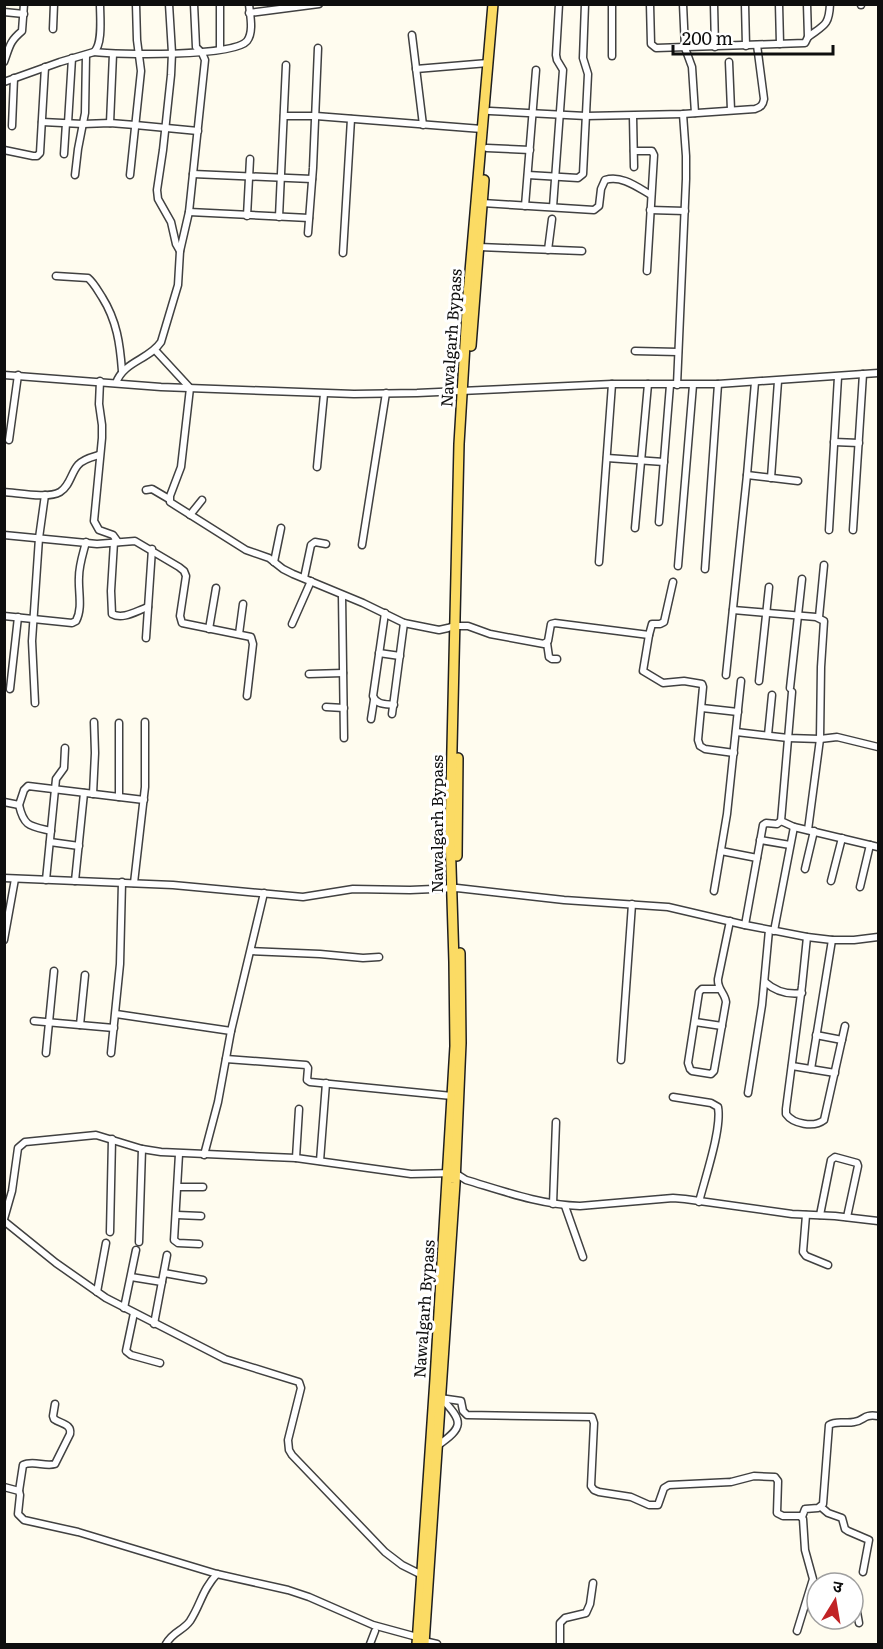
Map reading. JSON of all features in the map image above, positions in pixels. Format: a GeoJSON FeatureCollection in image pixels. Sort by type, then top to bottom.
{"type":"FeatureCollection","features":[{"type":"Feature","properties":{"kind":"main road","name":"Nawalgarh Bypass"},"geometry":{"type":"LineString","coordinates":[[465,391],[469,283],[493,4]]}},
{"type":"Feature","properties":{"kind":"main road","name":"Nawalgarh Bypass"},"geometry":{"type":"LineString","coordinates":[[420,1642],[422,1575],[462,1011],[450,835],[457,625],[459,444],[479,247],[499,4]]}},
{"type":"Feature","properties":{"kind":"main road","name":"Nawalgarh Bypass"},"geometry":{"type":"LineString","coordinates":[[420,1642],[437,1446],[451,1172],[455,1046],[454,888]]}},
{"type":"Feature","properties":{"kind":"street"},"geometry":{"type":"LineString","coordinates":[[4,62],[14,37],[22,31],[24,4]]}},
{"type":"Feature","properties":{"kind":"street"},"geometry":{"type":"LineString","coordinates":[[53,29],[54,4]]}},
{"type":"Feature","properties":{"kind":"street"},"geometry":{"type":"LineString","coordinates":[[4,82],[98,49],[100,4]]}},
{"type":"Feature","properties":{"kind":"street"},"geometry":{"type":"LineString","coordinates":[[130,175],[141,71],[136,4]]}},
{"type":"Feature","properties":{"kind":"street"},"geometry":{"type":"LineString","coordinates":[[169,4],[171,75],[158,199],[171,222],[180,251]]}},
{"type":"Feature","properties":{"kind":"street"},"geometry":{"type":"LineString","coordinates":[[116,383],[122,371],[155,350],[161,342],[176,296],[180,251],[189,212],[205,60],[196,47],[194,4]]}},
{"type":"Feature","properties":{"kind":"street"},"geometry":{"type":"LineString","coordinates":[[220,4],[220,49]]}},
{"type":"Feature","properties":{"kind":"street"},"geometry":{"type":"LineString","coordinates":[[94,52],[113,54],[202,53],[238,47],[248,40],[251,31],[249,4]]}},
{"type":"Feature","properties":{"kind":"street"},"geometry":{"type":"LineString","coordinates":[[249,13],[277,7],[319,4]]}},
{"type":"Feature","properties":{"kind":"street"},"geometry":{"type":"LineString","coordinates":[[553,207],[563,70],[556,55],[559,4]]}},
{"type":"Feature","properties":{"kind":"street"},"geometry":{"type":"LineString","coordinates":[[528,175],[578,178],[583,174],[588,74],[583,58],[585,4]]}},
{"type":"Feature","properties":{"kind":"street"},"geometry":{"type":"LineString","coordinates":[[612,4],[612,56]]}},
{"type":"Feature","properties":{"kind":"street"},"geometry":{"type":"LineString","coordinates":[[650,4],[651,44],[656,48],[805,43],[808,37],[827,22],[830,4]]}},
{"type":"Feature","properties":{"kind":"street"},"geometry":{"type":"LineString","coordinates":[[683,4],[685,48],[692,66],[695,113]]}},
{"type":"Feature","properties":{"kind":"street"},"geometry":{"type":"LineString","coordinates":[[714,4],[715,47]]}},
{"type":"Feature","properties":{"kind":"street"},"geometry":{"type":"LineString","coordinates":[[745,4],[747,46]]}},
{"type":"Feature","properties":{"kind":"street"},"geometry":{"type":"LineString","coordinates":[[779,4],[780,44]]}},
{"type":"Feature","properties":{"kind":"street"},"geometry":{"type":"LineString","coordinates":[[807,4],[808,37]]}},
{"type":"Feature","properties":{"kind":"street"},"geometry":{"type":"LineString","coordinates":[[4,12],[24,14]]}},
{"type":"Feature","properties":{"kind":"street"},"geometry":{"type":"LineString","coordinates":[[412,35],[423,125]]}},
{"type":"Feature","properties":{"kind":"street"},"geometry":{"type":"LineString","coordinates":[[490,111],[633,116],[755,109],[763,104],[764,99],[757,45]]}},
{"type":"Feature","properties":{"kind":"street"},"geometry":{"type":"LineString","coordinates":[[308,233],[318,48]]}},
{"type":"Feature","properties":{"kind":"street"},"geometry":{"type":"LineString","coordinates":[[110,123],[113,54]]}},
{"type":"Feature","properties":{"kind":"street"},"geometry":{"type":"LineString","coordinates":[[75,175],[86,94],[86,55]]}},
{"type":"Feature","properties":{"kind":"street"},"geometry":{"type":"LineString","coordinates":[[64,154],[72,58]]}},
{"type":"Feature","properties":{"kind":"street"},"geometry":{"type":"LineString","coordinates":[[729,62],[731,110]]}},
{"type":"Feature","properties":{"kind":"street"},"geometry":{"type":"LineString","coordinates":[[416,69],[488,63]]}},
{"type":"Feature","properties":{"kind":"street"},"geometry":{"type":"LineString","coordinates":[[279,217],[286,66]]}},
{"type":"Feature","properties":{"kind":"street"},"geometry":{"type":"LineString","coordinates":[[4,150],[38,156],[41,150],[45,67]]}},
{"type":"Feature","properties":{"kind":"street"},"geometry":{"type":"LineString","coordinates":[[525,206],[536,69]]}},
{"type":"Feature","properties":{"kind":"street"},"geometry":{"type":"LineString","coordinates":[[12,126],[14,78]]}},
{"type":"Feature","properties":{"kind":"street"},"geometry":{"type":"LineString","coordinates":[[659,522],[678,352],[685,212],[686,156],[683,114]]}},
{"type":"Feature","properties":{"kind":"street"},"geometry":{"type":"LineString","coordinates":[[284,116],[316,116],[482,129]]}},
{"type":"Feature","properties":{"kind":"street"},"geometry":{"type":"LineString","coordinates":[[633,116],[634,167]]}},
{"type":"Feature","properties":{"kind":"street"},"geometry":{"type":"LineString","coordinates":[[343,253],[351,119]]}},
{"type":"Feature","properties":{"kind":"street"},"geometry":{"type":"LineString","coordinates":[[42,122],[110,123],[198,131]]}},
{"type":"Feature","properties":{"kind":"street"},"geometry":{"type":"LineString","coordinates":[[487,148],[530,150]]}},
{"type":"Feature","properties":{"kind":"street"},"geometry":{"type":"LineString","coordinates":[[634,151],[649,150],[653,153],[647,271]]}},
{"type":"Feature","properties":{"kind":"street"},"geometry":{"type":"LineString","coordinates":[[248,216],[250,159]]}},
{"type":"Feature","properties":{"kind":"street"},"geometry":{"type":"LineString","coordinates":[[193,174],[312,179]]}},
{"type":"Feature","properties":{"kind":"street"},"geometry":{"type":"LineString","coordinates":[[482,203],[594,210],[599,206],[603,184],[609,179],[621,179],[651,195]]}},
{"type":"Feature","properties":{"kind":"street"},"geometry":{"type":"LineString","coordinates":[[650,210],[685,212]]}},
{"type":"Feature","properties":{"kind":"street"},"geometry":{"type":"LineString","coordinates":[[189,212],[309,218]]}},
{"type":"Feature","properties":{"kind":"street"},"geometry":{"type":"LineString","coordinates":[[548,250],[552,219]]}},
{"type":"Feature","properties":{"kind":"street"},"geometry":{"type":"LineString","coordinates":[[479,247],[582,251]]}},
{"type":"Feature","properties":{"kind":"street"},"geometry":{"type":"LineString","coordinates":[[56,276],[88,278],[95,286],[116,326],[120,342],[122,371]]}},
{"type":"Feature","properties":{"kind":"street"},"geometry":{"type":"LineString","coordinates":[[155,350],[190,388],[181,467],[169,499]]}},
{"type":"Feature","properties":{"kind":"street"},"geometry":{"type":"LineString","coordinates":[[635,351],[678,352]]}},
{"type":"Feature","properties":{"kind":"street"},"geometry":{"type":"LineString","coordinates":[[4,375],[190,388],[324,394],[465,391],[612,384],[693,385],[879,373]]}},
{"type":"Feature","properties":{"kind":"street"},"geometry":{"type":"LineString","coordinates":[[853,530],[863,374]]}},
{"type":"Feature","properties":{"kind":"street"},"geometry":{"type":"LineString","coordinates":[[9,440],[18,375]]}},
{"type":"Feature","properties":{"kind":"street"},"geometry":{"type":"LineString","coordinates":[[829,530],[838,377]]}},
{"type":"Feature","properties":{"kind":"street"},"geometry":{"type":"LineString","coordinates":[[100,381],[99,404],[102,432],[95,524],[99,530],[112,536],[116,542],[112,614],[122,617],[148,607]]}},
{"type":"Feature","properties":{"kind":"street"},"geometry":{"type":"LineString","coordinates":[[771,478],[778,381]]}},
{"type":"Feature","properties":{"kind":"street"},"geometry":{"type":"LineString","coordinates":[[726,675],[755,382]]}},
{"type":"Feature","properties":{"kind":"street"},"geometry":{"type":"LineString","coordinates":[[599,562],[612,384]]}},
{"type":"Feature","properties":{"kind":"street"},"geometry":{"type":"LineString","coordinates":[[635,528],[648,384]]}},
{"type":"Feature","properties":{"kind":"street"},"geometry":{"type":"LineString","coordinates":[[705,569],[718,384]]}},
{"type":"Feature","properties":{"kind":"street"},"geometry":{"type":"LineString","coordinates":[[678,566],[693,385]]}},
{"type":"Feature","properties":{"kind":"street"},"geometry":{"type":"LineString","coordinates":[[362,545],[386,393]]}},
{"type":"Feature","properties":{"kind":"street"},"geometry":{"type":"LineString","coordinates":[[317,466],[324,394]]}},
{"type":"Feature","properties":{"kind":"street"},"geometry":{"type":"LineString","coordinates":[[834,442],[859,443]]}},
{"type":"Feature","properties":{"kind":"street"},"geometry":{"type":"LineString","coordinates":[[4,492],[57,494],[63,491],[79,464],[99,455]]}},
{"type":"Feature","properties":{"kind":"street"},"geometry":{"type":"LineString","coordinates":[[607,458],[664,462]]}},
{"type":"Feature","properties":{"kind":"street"},"geometry":{"type":"LineString","coordinates":[[747,475],[798,481]]}},
{"type":"Feature","properties":{"kind":"street"},"geometry":{"type":"LineString","coordinates":[[146,490],[152,489],[169,499],[172,504],[246,550],[263,555],[283,569],[404,623],[439,630],[457,625],[468,626],[493,635],[547,643]]}},
{"type":"Feature","properties":{"kind":"street"},"geometry":{"type":"LineString","coordinates":[[35,703],[32,641],[39,538],[45,495]]}},
{"type":"Feature","properties":{"kind":"street"},"geometry":{"type":"LineString","coordinates":[[190,515],[202,500]]}},
{"type":"Feature","properties":{"kind":"street"},"geometry":{"type":"LineString","coordinates":[[274,562],[281,528]]}},
{"type":"Feature","properties":{"kind":"street"},"geometry":{"type":"LineString","coordinates":[[4,535],[97,544],[135,541],[180,567],[184,571],[186,583],[180,616],[182,623],[249,636],[253,640],[247,696]]}},
{"type":"Feature","properties":{"kind":"street"},"geometry":{"type":"LineString","coordinates":[[4,616],[72,623],[76,621],[80,609],[80,564],[86,542]]}},
{"type":"Feature","properties":{"kind":"street"},"geometry":{"type":"LineString","coordinates":[[292,624],[307,580],[311,545],[315,542],[326,544]]}},
{"type":"Feature","properties":{"kind":"street"},"geometry":{"type":"LineString","coordinates":[[146,638],[152,549]]}},
{"type":"Feature","properties":{"kind":"street"},"geometry":{"type":"LineString","coordinates":[[819,617],[824,565]]}},
{"type":"Feature","properties":{"kind":"street"},"geometry":{"type":"LineString","coordinates":[[781,821],[802,579]]}},
{"type":"Feature","properties":{"kind":"street"},"geometry":{"type":"LineString","coordinates":[[673,582],[664,622],[652,624],[643,671],[663,683],[684,681],[702,684],[698,740],[700,746],[705,749],[734,753]]}},
{"type":"Feature","properties":{"kind":"street"},"geometry":{"type":"LineString","coordinates":[[759,681],[770,587]]}},
{"type":"Feature","properties":{"kind":"street"},"geometry":{"type":"LineString","coordinates":[[209,629],[216,588]]}},
{"type":"Feature","properties":{"kind":"street"},"geometry":{"type":"LineString","coordinates":[[342,594],[344,738]]}},
{"type":"Feature","properties":{"kind":"street"},"geometry":{"type":"LineString","coordinates":[[239,634],[243,604]]}},
{"type":"Feature","properties":{"kind":"street"},"geometry":{"type":"LineString","coordinates":[[733,609],[819,617],[824,621],[820,739],[805,869]]}},
{"type":"Feature","properties":{"kind":"street"},"geometry":{"type":"LineString","coordinates":[[371,719],[385,613]]}},
{"type":"Feature","properties":{"kind":"street"},"geometry":{"type":"LineString","coordinates":[[10,689],[18,616]]}},
{"type":"Feature","properties":{"kind":"street"},"geometry":{"type":"LineString","coordinates":[[557,659],[549,657],[547,643],[550,626],[555,622],[649,635]]}},
{"type":"Feature","properties":{"kind":"street"},"geometry":{"type":"LineString","coordinates":[[392,714],[404,623]]}},
{"type":"Feature","properties":{"kind":"street"},"geometry":{"type":"LineString","coordinates":[[379,653],[400,656]]}},
{"type":"Feature","properties":{"kind":"street"},"geometry":{"type":"LineString","coordinates":[[309,674],[343,673]]}},
{"type":"Feature","properties":{"kind":"street"},"geometry":{"type":"LineString","coordinates":[[714,891],[734,753],[741,681]]}},
{"type":"Feature","properties":{"kind":"street"},"geometry":{"type":"LineString","coordinates":[[768,735],[772,695]]}},
{"type":"Feature","properties":{"kind":"street"},"geometry":{"type":"LineString","coordinates":[[374,700],[378,703],[394,705]]}},
{"type":"Feature","properties":{"kind":"street"},"geometry":{"type":"LineString","coordinates":[[326,707],[344,708]]}},
{"type":"Feature","properties":{"kind":"street"},"geometry":{"type":"LineString","coordinates":[[702,708],[738,712]]}},
{"type":"Feature","properties":{"kind":"street"},"geometry":{"type":"LineString","coordinates":[[93,794],[94,722]]}},
{"type":"Feature","properties":{"kind":"street"},"geometry":{"type":"LineString","coordinates":[[134,883],[144,800],[146,722]]}},
{"type":"Feature","properties":{"kind":"street"},"geometry":{"type":"LineString","coordinates":[[119,723],[119,797]]}},
{"type":"Feature","properties":{"kind":"street"},"geometry":{"type":"LineString","coordinates":[[736,732],[788,738],[847,738],[879,747]]}},
{"type":"Feature","properties":{"kind":"street"},"geometry":{"type":"LineString","coordinates":[[46,880],[57,775],[64,768],[65,747]]}},
{"type":"Feature","properties":{"kind":"street"},"geometry":{"type":"LineString","coordinates":[[51,831],[35,827],[22,818],[19,805],[26,787],[144,800]]}},
{"type":"Feature","properties":{"kind":"street"},"geometry":{"type":"LineString","coordinates":[[75,881],[84,793]]}},
{"type":"Feature","properties":{"kind":"street"},"geometry":{"type":"LineString","coordinates":[[4,802],[19,805]]}},
{"type":"Feature","properties":{"kind":"street"},"geometry":{"type":"LineString","coordinates":[[781,821],[794,827],[879,847]]}},
{"type":"Feature","properties":{"kind":"street"},"geometry":{"type":"LineString","coordinates":[[746,925],[764,823],[777,824],[781,821]]}},
{"type":"Feature","properties":{"kind":"street"},"geometry":{"type":"LineString","coordinates":[[748,1093],[771,930],[794,827]]}},
{"type":"Feature","properties":{"kind":"street"},"geometry":{"type":"LineString","coordinates":[[831,881],[842,838]]}},
{"type":"Feature","properties":{"kind":"street"},"geometry":{"type":"LineString","coordinates":[[760,840],[790,845]]}},
{"type":"Feature","properties":{"kind":"street"},"geometry":{"type":"LineString","coordinates":[[50,842],[79,846]]}},
{"type":"Feature","properties":{"kind":"street"},"geometry":{"type":"LineString","coordinates":[[860,887],[870,845]]}},
{"type":"Feature","properties":{"kind":"street"},"geometry":{"type":"LineString","coordinates":[[721,851],[757,858]]}},
{"type":"Feature","properties":{"kind":"street"},"geometry":{"type":"LineString","coordinates":[[4,878],[208,887],[303,897],[354,889],[454,888],[564,900],[668,907],[746,925],[832,940],[879,937]]}},
{"type":"Feature","properties":{"kind":"street"},"geometry":{"type":"LineString","coordinates":[[4,940],[15,879]]}},
{"type":"Feature","properties":{"kind":"street"},"geometry":{"type":"LineString","coordinates":[[111,1053],[120,964],[122,882]]}},
{"type":"Feature","properties":{"kind":"street"},"geometry":{"type":"LineString","coordinates":[[204,1155],[218,1102],[231,1031],[264,893]]}},
{"type":"Feature","properties":{"kind":"street"},"geometry":{"type":"LineString","coordinates":[[621,1060],[632,904]]}},
{"type":"Feature","properties":{"kind":"street"},"geometry":{"type":"LineString","coordinates":[[719,989],[700,990],[688,1066],[692,1071],[711,1074],[714,1071],[726,1002],[719,989],[718,979],[730,921]]}},
{"type":"Feature","properties":{"kind":"street"},"geometry":{"type":"LineString","coordinates":[[807,937],[786,1114],[791,1121],[815,1125],[824,1120],[845,1026]]}},
{"type":"Feature","properties":{"kind":"street"},"geometry":{"type":"LineString","coordinates":[[811,1069],[832,940]]}},
{"type":"Feature","properties":{"kind":"street"},"geometry":{"type":"LineString","coordinates":[[250,951],[379,957]]}},
{"type":"Feature","properties":{"kind":"street"},"geometry":{"type":"LineString","coordinates":[[46,1053],[54,971]]}},
{"type":"Feature","properties":{"kind":"street"},"geometry":{"type":"LineString","coordinates":[[80,1025],[85,975]]}},
{"type":"Feature","properties":{"kind":"street"},"geometry":{"type":"LineString","coordinates":[[765,982],[777,991],[802,993]]}},
{"type":"Feature","properties":{"kind":"street"},"geometry":{"type":"LineString","coordinates":[[116,1014],[231,1031]]}},
{"type":"Feature","properties":{"kind":"street"},"geometry":{"type":"LineString","coordinates":[[34,1021],[114,1028]]}},
{"type":"Feature","properties":{"kind":"street"},"geometry":{"type":"LineString","coordinates":[[695,1022],[722,1026]]}},
{"type":"Feature","properties":{"kind":"street"},"geometry":{"type":"LineString","coordinates":[[816,1035],[842,1040]]}},
{"type":"Feature","properties":{"kind":"street"},"geometry":{"type":"LineString","coordinates":[[226,1059],[306,1065],[308,1081],[452,1095]]}},
{"type":"Feature","properties":{"kind":"street"},"geometry":{"type":"LineString","coordinates":[[792,1066],[835,1073]]}},
{"type":"Feature","properties":{"kind":"street"},"geometry":{"type":"LineString","coordinates":[[320,1161],[326,1083]]}},
{"type":"Feature","properties":{"kind":"street"},"geometry":{"type":"LineString","coordinates":[[673,1097],[711,1103],[718,1107],[714,1142],[699,1202]]}},
{"type":"Feature","properties":{"kind":"street"},"geometry":{"type":"LineString","coordinates":[[296,1158],[299,1109]]}},
{"type":"Feature","properties":{"kind":"street"},"geometry":{"type":"LineString","coordinates":[[553,1204],[556,1122]]}},
{"type":"Feature","properties":{"kind":"street"},"geometry":{"type":"LineString","coordinates":[[422,1575],[402,1565],[385,1552],[292,1455],[288,1440],[301,1388],[297,1380],[225,1359],[124,1308],[56,1263],[4,1220],[12,1191],[18,1148],[21,1144],[96,1135],[142,1149],[179,1154],[296,1158],[411,1174],[451,1172],[466,1180],[566,1206],[673,1198],[806,1215],[879,1221]]}},
{"type":"Feature","properties":{"kind":"street"},"geometry":{"type":"LineString","coordinates":[[110,1232],[112,1139]]}},
{"type":"Feature","properties":{"kind":"street"},"geometry":{"type":"LineString","coordinates":[[139,1242],[142,1149]]}},
{"type":"Feature","properties":{"kind":"street"},"geometry":{"type":"LineString","coordinates":[[179,1154],[175,1241],[199,1244]]}},
{"type":"Feature","properties":{"kind":"street"},"geometry":{"type":"LineString","coordinates":[[820,1215],[831,1160],[835,1157],[855,1161],[858,1166],[847,1217]]}},
{"type":"Feature","properties":{"kind":"street"},"geometry":{"type":"LineString","coordinates":[[178,1187],[203,1187]]}},
{"type":"Feature","properties":{"kind":"street"},"geometry":{"type":"LineString","coordinates":[[566,1206],[583,1257]]}},
{"type":"Feature","properties":{"kind":"street"},"geometry":{"type":"LineString","coordinates":[[177,1215],[201,1216]]}},
{"type":"Feature","properties":{"kind":"street"},"geometry":{"type":"LineString","coordinates":[[806,1215],[803,1252],[806,1256],[828,1265]]}},
{"type":"Feature","properties":{"kind":"street"},"geometry":{"type":"LineString","coordinates":[[97,1292],[106,1243]]}},
{"type":"Feature","properties":{"kind":"street"},"geometry":{"type":"LineString","coordinates":[[124,1308],[136,1250]]}},
{"type":"Feature","properties":{"kind":"street"},"geometry":{"type":"LineString","coordinates":[[154,1324],[167,1256]]}},
{"type":"Feature","properties":{"kind":"street"},"geometry":{"type":"LineString","coordinates":[[164,1273],[202,1280]]}},
{"type":"Feature","properties":{"kind":"street"},"geometry":{"type":"LineString","coordinates":[[131,1277],[162,1282]]}},
{"type":"Feature","properties":{"kind":"street"},"geometry":{"type":"LineString","coordinates":[[134,1313],[126,1351],[131,1355],[160,1364]]}},
{"type":"Feature","properties":{"kind":"street"},"geometry":{"type":"LineString","coordinates":[[437,1446],[456,1431],[458,1423],[453,1410],[440,1398]]}},
{"type":"Feature","properties":{"kind":"street"},"geometry":{"type":"LineString","coordinates":[[440,1398],[461,1401],[463,1411],[467,1415],[592,1417],[594,1423],[591,1482],[594,1490],[599,1492],[631,1497],[645,1504],[655,1505],[660,1503],[666,1486],[723,1483],[754,1476],[772,1476],[778,1482],[777,1513],[783,1516],[802,1517]]}},
{"type":"Feature","properties":{"kind":"street"},"geometry":{"type":"LineString","coordinates":[[55,1404],[54,1419],[68,1426],[71,1431],[55,1464],[29,1462],[23,1465],[18,1514],[24,1520],[78,1532],[218,1574],[288,1590],[373,1625],[420,1642],[437,1644]]}},
{"type":"Feature","properties":{"kind":"street"},"geometry":{"type":"LineString","coordinates":[[821,1507],[829,1425],[834,1422],[855,1422],[866,1416],[879,1416]]}},
{"type":"Feature","properties":{"kind":"street"},"geometry":{"type":"LineString","coordinates":[[4,1487],[19,1491]]}},
{"type":"Feature","properties":{"kind":"street"},"geometry":{"type":"LineString","coordinates":[[811,1571],[805,1550],[802,1517],[806,1508],[821,1507],[828,1513],[842,1518],[845,1529],[869,1540],[863,1571]]}},
{"type":"Feature","properties":{"kind":"street"},"geometry":{"type":"LineString","coordinates":[[166,1644],[174,1633],[191,1619],[203,1592],[218,1574]]}},
{"type":"Feature","properties":{"kind":"street"},"geometry":{"type":"LineString","coordinates":[[560,1644],[560,1623],[565,1618],[586,1613],[590,1604],[593,1583]]}},
{"type":"Feature","properties":{"kind":"street"},"geometry":{"type":"LineString","coordinates":[[797,1631],[805,1610]]}},
{"type":"Feature","properties":{"kind":"street"},"geometry":{"type":"LineString","coordinates":[[370,1644],[375,1631]]}}]}
